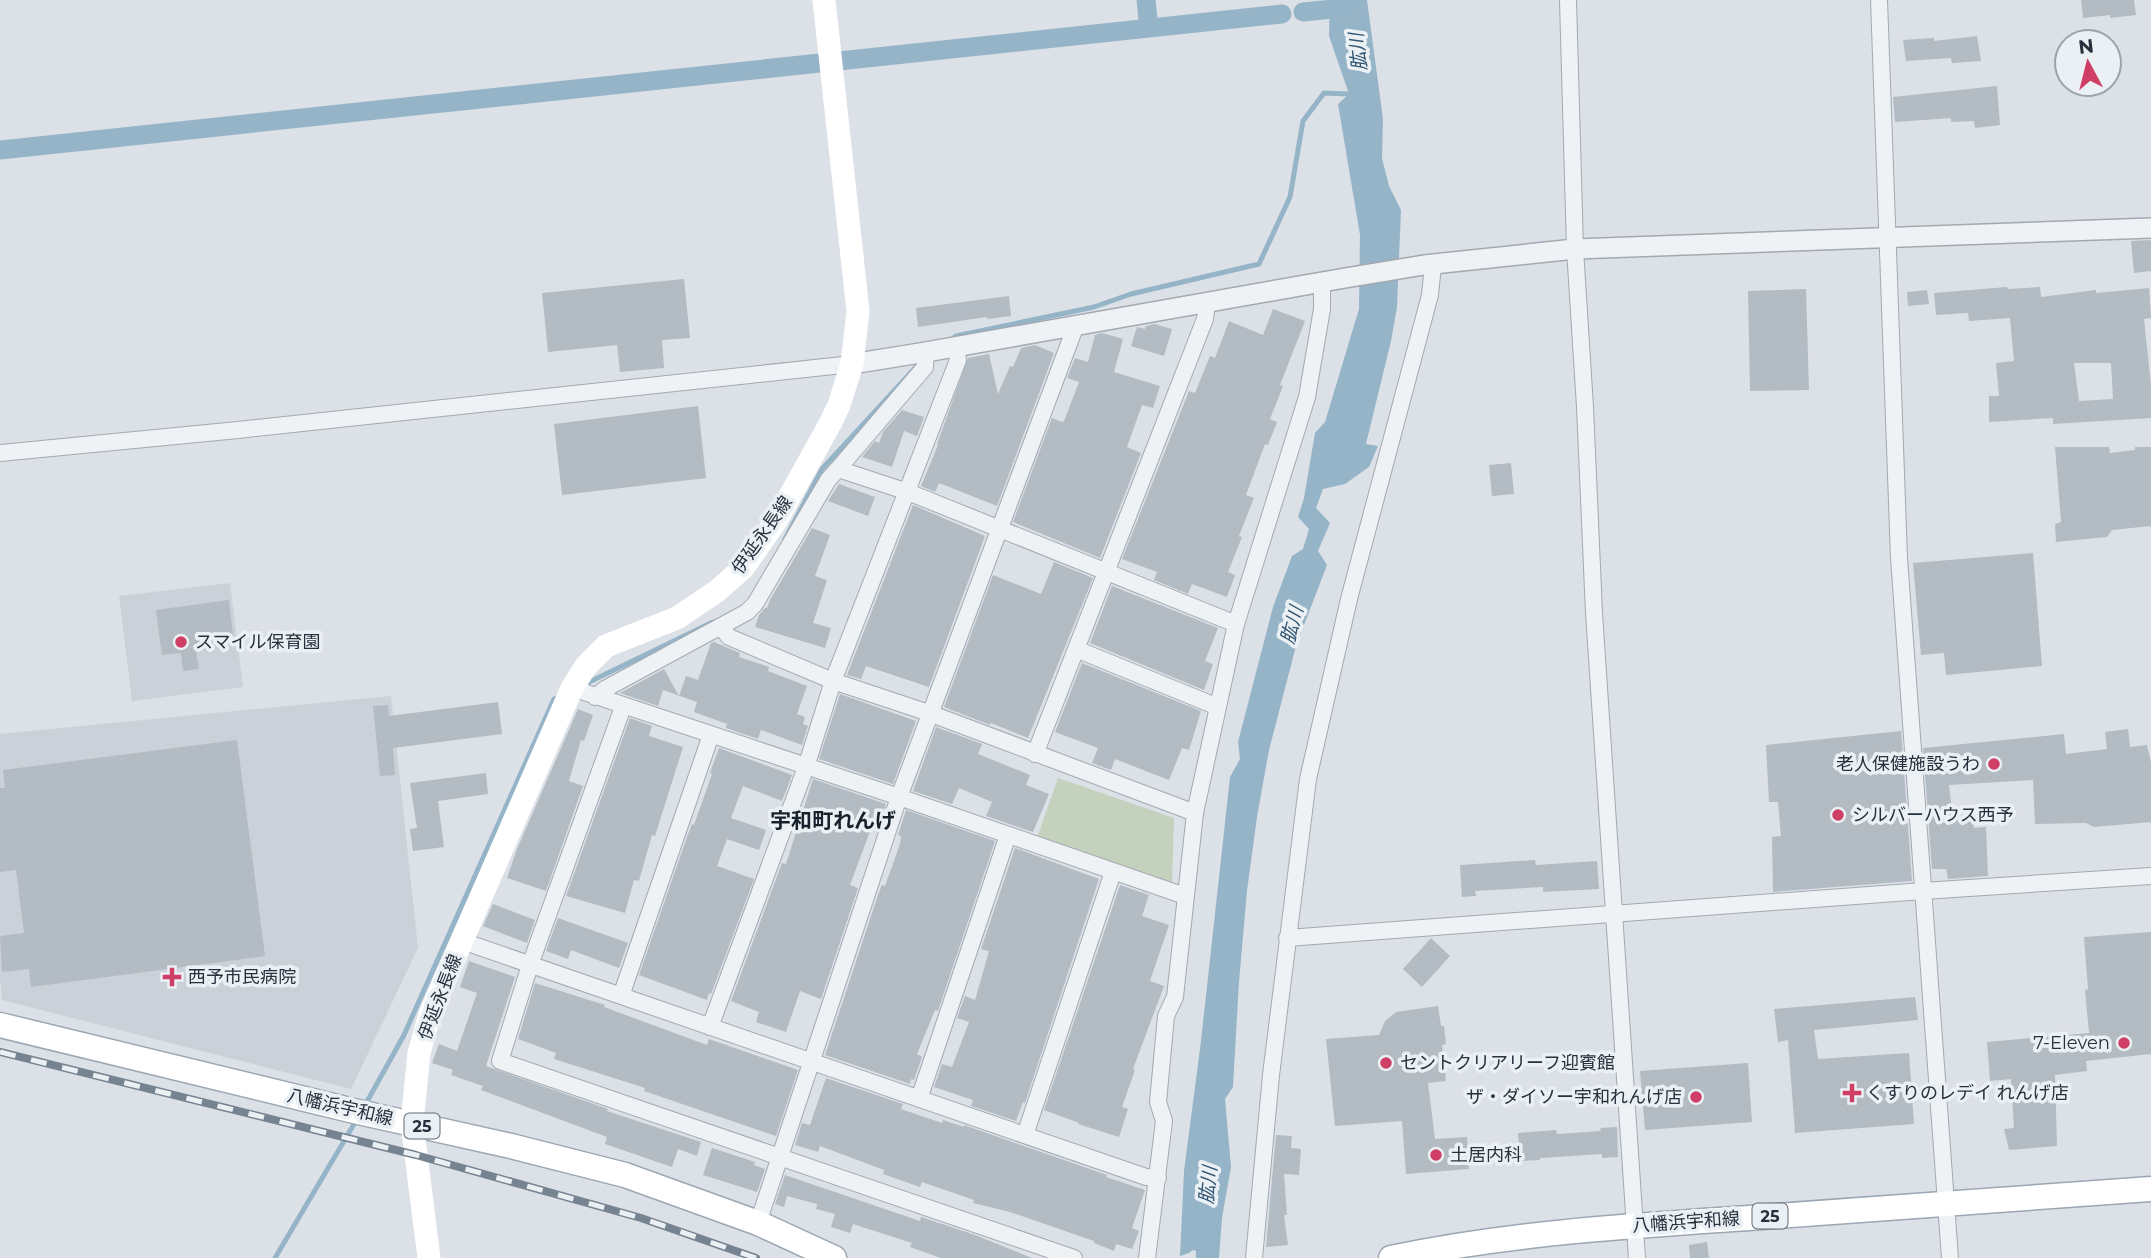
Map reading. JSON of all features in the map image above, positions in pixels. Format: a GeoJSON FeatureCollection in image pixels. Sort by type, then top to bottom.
{"type":"FeatureCollection","features":[{"type":"Feature","properties":{"kind":"main road","name":"伊延永長線"},"geometry":{"type":"LineString","coordinates":[[429,1258],[412,1124],[419,1053],[430,1014],[572,688],[586,666],[606,646],[677,618],[718,591],[743,568],[776,521],[831,422],[852,364],[858,311],[824,0]]}},
{"type":"Feature","properties":{"kind":"main road","name":"八幡浜宇和線"},"geometry":{"type":"LineString","coordinates":[[0,1025],[625,1175],[758,1223],[834,1258]]}},
{"type":"Feature","properties":{"kind":"main road","name":"八幡浜宇和線"},"geometry":{"type":"LineString","coordinates":[[1391,1258],[1511,1237],[2151,1189]]}},
{"type":"Feature","properties":{"kind":"street"},"geometry":{"type":"LineString","coordinates":[[1568,0],[1575,249],[1601,745],[1637,1258]]}},
{"type":"Feature","properties":{"kind":"street"},"geometry":{"type":"LineString","coordinates":[[1880,0],[1899,558],[1950,1258]]}},
{"type":"Feature","properties":{"kind":"street"},"geometry":{"type":"LineString","coordinates":[[0,453],[852,364],[1345,278],[1428,265],[1575,249],[2151,228]]}},
{"type":"Feature","properties":{"kind":"street"},"geometry":{"type":"LineString","coordinates":[[1254,1258],[1271,1075],[1308,779],[1349,599],[1430,295],[1428,265]]}},
{"type":"Feature","properties":{"kind":"street"},"geometry":{"type":"LineString","coordinates":[[1147,1258],[1164,1121],[1158,1102],[1166,1016],[1175,997],[1195,813],[1236,624],[1307,397],[1321,309],[1322,283]]}},
{"type":"Feature","properties":{"kind":"street"},"geometry":{"type":"LineString","coordinates":[[1035,754],[1205,319],[1207,303]]}},
{"type":"Feature","properties":{"kind":"street"},"geometry":{"type":"LineString","coordinates":[[758,1223],[899,797],[1076,326]]}},
{"type":"Feature","properties":{"kind":"street"},"geometry":{"type":"LineString","coordinates":[[710,1027],[806,766],[833,681],[958,360],[956,347]]}},
{"type":"Feature","properties":{"kind":"street"},"geometry":{"type":"LineString","coordinates":[[595,697],[605,689],[747,612],[755,604],[828,480],[925,367],[926,352]]}},
{"type":"Feature","properties":{"kind":"street"},"geometry":{"type":"LineString","coordinates":[[838,469],[908,492],[1236,624]]}},
{"type":"Feature","properties":{"kind":"street"},"geometry":{"type":"LineString","coordinates":[[720,627],[729,637],[833,681],[929,713],[1195,813]]}},
{"type":"Feature","properties":{"kind":"street"},"geometry":{"type":"LineString","coordinates":[[1076,649],[1218,707]]}},
{"type":"Feature","properties":{"kind":"street"},"geometry":{"type":"LineString","coordinates":[[572,688],[1185,896]]}},
{"type":"Feature","properties":{"kind":"street"},"geometry":{"type":"LineString","coordinates":[[623,707],[530,965],[500,1061],[1074,1258]]}},
{"type":"Feature","properties":{"kind":"street"},"geometry":{"type":"LineString","coordinates":[[621,996],[712,735]]}},
{"type":"Feature","properties":{"kind":"street"},"geometry":{"type":"LineString","coordinates":[[919,1099],[1008,835]]}},
{"type":"Feature","properties":{"kind":"street"},"geometry":{"type":"LineString","coordinates":[[1025,1135],[1113,872]]}},
{"type":"Feature","properties":{"kind":"street"},"geometry":{"type":"LineString","coordinates":[[1287,938],[2151,876]]}},
{"type":"Feature","properties":{"kind":"street"},"geometry":{"type":"LineString","coordinates":[[461,941],[1146,1177],[1158,1178]]}},
{"type":"Feature","properties":{"kind":"shaded area","name":"スマイル保育園"},"geometry":{"type":"Polygon","coordinates":[[[230,583],[243,687],[132,701],[119,596],[230,583]]]}},
{"type":"Feature","properties":{"kind":"shaded area"},"geometry":{"type":"Polygon","coordinates":[[[391,696],[418,948],[351,1089],[2,1000],[0,734],[391,696]]]}},
{"type":"Feature","properties":{"kind":"green space"},"geometry":{"type":"Polygon","coordinates":[[[1058,778],[1174,818],[1172,884],[1037,838],[1058,778]]]}},
{"type":"Feature","properties":{"kind":"water","name":"肱川"},"geometry":{"type":"Polygon","coordinates":[[[1330,0],[1367,0],[1383,119],[1382,158],[1389,186],[1401,210],[1397,307],[1366,444],[1378,446],[1369,467],[1345,484],[1323,489],[1316,508],[1330,523],[1318,551],[1327,565],[1296,646],[1269,750],[1247,891],[1233,1087],[1225,1099],[1231,1167],[1222,1218],[1219,1258],[1196,1258],[1196,1251],[1193,1250],[1180,1256],[1184,1171],[1230,777],[1240,759],[1238,742],[1273,607],[1292,556],[1303,549],[1309,529],[1298,517],[1304,498],[1315,433],[1325,422],[1359,309],[1360,235],[1338,104],[1349,94],[1329,36],[1330,0]]]}},
{"type":"Feature","properties":{"kind":"building"},"geometry":{"type":"Polygon","coordinates":[[[2081,0],[2134,0],[2136,15],[2083,18],[2081,0]]]}},
{"type":"Feature","properties":{"kind":"building"},"geometry":{"type":"Polygon","coordinates":[[[1977,36],[1981,61],[1952,63],[1951,58],[1906,61],[1903,40],[1934,38],[1934,41],[1977,36]]]}},
{"type":"Feature","properties":{"kind":"building"},"geometry":{"type":"Polygon","coordinates":[[[1997,86],[2000,125],[1975,128],[1974,121],[1951,122],[1951,118],[1895,122],[1893,97],[1997,86]]]}},
{"type":"Feature","properties":{"kind":"building"},"geometry":{"type":"Polygon","coordinates":[[[2151,240],[2151,271],[2134,273],[2131,241],[2151,240]]]}},
{"type":"Feature","properties":{"kind":"building"},"geometry":{"type":"Polygon","coordinates":[[[684,279],[690,338],[662,340],[664,368],[620,372],[617,345],[548,352],[542,293],[684,279]]]}},
{"type":"Feature","properties":{"kind":"building"},"geometry":{"type":"Polygon","coordinates":[[[2040,287],[2041,297],[2096,290],[2096,293],[2149,288],[2151,318],[2144,319],[2151,385],[2151,418],[2053,424],[2053,418],[1989,422],[1989,396],[1999,396],[1996,363],[2014,361],[2010,318],[1969,321],[1968,313],[1936,315],[1934,293],[2040,287]],[[2074,363],[2079,401],[2113,399],[2111,363],[2074,363]]]}},
{"type":"Feature","properties":{"kind":"building"},"geometry":{"type":"Polygon","coordinates":[[[1806,289],[1809,390],[1750,391],[1748,291],[1806,289]]]}},
{"type":"Feature","properties":{"kind":"building"},"geometry":{"type":"Polygon","coordinates":[[[1927,290],[1929,304],[1908,306],[1907,292],[1927,290]]]}},
{"type":"Feature","properties":{"kind":"building"},"geometry":{"type":"Polygon","coordinates":[[[1009,296],[1011,316],[918,327],[916,308],[1009,296]]]}},
{"type":"Feature","properties":{"kind":"building"},"geometry":{"type":"Polygon","coordinates":[[[1273,309],[1305,321],[1270,419],[1277,422],[1268,445],[1265,444],[1246,495],[1254,498],[1228,572],[1235,575],[1227,597],[1192,584],[1188,594],[1154,580],[1157,572],[1122,559],[1189,391],[1195,393],[1210,356],[1215,358],[1229,321],[1263,335],[1273,309]]]}},
{"type":"Feature","properties":{"kind":"building"},"geometry":{"type":"Polygon","coordinates":[[[1154,324],[1172,329],[1164,356],[1131,346],[1137,327],[1145,329],[1146,326],[1154,324]]]}},
{"type":"Feature","properties":{"kind":"building"},"geometry":{"type":"Polygon","coordinates":[[[1102,333],[1123,339],[1114,372],[1160,386],[1153,408],[1142,405],[1127,447],[1141,453],[1100,558],[1013,522],[1052,418],[1064,421],[1079,382],[1067,378],[1075,358],[1088,362],[1095,335],[1102,333]]]}},
{"type":"Feature","properties":{"kind":"building"},"geometry":{"type":"Polygon","coordinates":[[[1035,345],[1054,353],[997,506],[939,483],[935,492],[921,486],[968,358],[989,354],[998,394],[1021,348],[1035,345]]]}},
{"type":"Feature","properties":{"kind":"building"},"geometry":{"type":"Polygon","coordinates":[[[698,406],[706,478],[562,495],[554,424],[698,406]]]}},
{"type":"Feature","properties":{"kind":"building"},"geometry":{"type":"Polygon","coordinates":[[[902,410],[924,417],[917,436],[904,431],[892,467],[862,457],[875,441],[879,443],[883,432],[902,410]]]}},
{"type":"Feature","properties":{"kind":"building"},"geometry":{"type":"Polygon","coordinates":[[[2055,447],[2109,447],[2110,453],[2135,450],[2135,447],[2151,447],[2151,526],[2112,530],[2107,537],[2056,542],[2055,524],[2061,522],[2055,447]]]}},
{"type":"Feature","properties":{"kind":"building"},"geometry":{"type":"Polygon","coordinates":[[[1511,463],[1514,494],[1492,496],[1489,465],[1511,463]]]}},
{"type":"Feature","properties":{"kind":"building"},"geometry":{"type":"Polygon","coordinates":[[[839,484],[875,497],[868,516],[828,501],[839,484]]]}},
{"type":"Feature","properties":{"kind":"building"},"geometry":{"type":"Polygon","coordinates":[[[913,505],[985,536],[929,687],[866,666],[861,679],[847,675],[913,505]]]}},
{"type":"Feature","properties":{"kind":"building"},"geometry":{"type":"Polygon","coordinates":[[[812,528],[830,535],[815,576],[827,580],[813,623],[831,628],[825,648],[755,627],[759,615],[767,608],[812,528]]]}},
{"type":"Feature","properties":{"kind":"building"},"geometry":{"type":"Polygon","coordinates":[[[2033,553],[2042,666],[1946,675],[1944,653],[1921,655],[1913,563],[2033,553]]]}},
{"type":"Feature","properties":{"kind":"building"},"geometry":{"type":"Polygon","coordinates":[[[1054,562],[1093,578],[1028,738],[944,707],[993,575],[1041,594],[1054,562]]]}},
{"type":"Feature","properties":{"kind":"building"},"geometry":{"type":"Polygon","coordinates":[[[1112,586],[1218,628],[1205,661],[1213,664],[1204,690],[1090,643],[1112,586]]]}},
{"type":"Feature","properties":{"kind":"building"},"geometry":{"type":"Polygon","coordinates":[[[229,600],[233,635],[206,638],[207,649],[196,651],[199,669],[183,671],[181,653],[162,655],[156,610],[229,600]]]}},
{"type":"Feature","properties":{"kind":"building"},"geometry":{"type":"Polygon","coordinates":[[[714,642],[740,653],[739,657],[769,667],[768,671],[807,686],[797,714],[805,717],[803,724],[808,726],[802,745],[761,730],[758,739],[726,728],[727,724],[694,712],[697,702],[679,696],[686,676],[698,680],[711,643],[714,642]]]}},
{"type":"Feature","properties":{"kind":"building"},"geometry":{"type":"Polygon","coordinates":[[[1082,663],[1201,711],[1189,750],[1182,748],[1169,780],[1115,759],[1111,770],[1092,763],[1098,748],[1055,732],[1082,663]]]}},
{"type":"Feature","properties":{"kind":"building"},"geometry":{"type":"Polygon","coordinates":[[[664,669],[679,696],[663,690],[658,706],[620,693],[664,669]]]}},
{"type":"Feature","properties":{"kind":"building"},"geometry":{"type":"Polygon","coordinates":[[[840,694],[916,721],[893,784],[819,759],[840,694]]]}},
{"type":"Feature","properties":{"kind":"building"},"geometry":{"type":"Polygon","coordinates":[[[498,702],[502,734],[393,748],[395,775],[380,776],[373,706],[388,705],[389,716],[498,702]]]}},
{"type":"Feature","properties":{"kind":"building"},"geometry":{"type":"Polygon","coordinates":[[[578,709],[593,715],[584,741],[581,740],[569,781],[583,786],[546,891],[507,878],[578,709]]]}},
{"type":"Feature","properties":{"kind":"building"},"geometry":{"type":"Polygon","coordinates":[[[630,718],[652,726],[649,736],[683,747],[655,836],[652,835],[639,881],[634,880],[625,913],[566,896],[630,718]]]}},
{"type":"Feature","properties":{"kind":"building"},"geometry":{"type":"Polygon","coordinates":[[[936,727],[982,744],[978,754],[1030,775],[1026,785],[1049,794],[1033,832],[986,816],[992,802],[959,788],[952,804],[913,791],[936,727]]]}},
{"type":"Feature","properties":{"kind":"building"},"geometry":{"type":"Polygon","coordinates":[[[2128,729],[2130,747],[2147,745],[2151,763],[2151,822],[2094,827],[2086,823],[2035,824],[2033,780],[1949,785],[1953,819],[1972,817],[1974,828],[1986,827],[1988,876],[1948,879],[1946,869],[1932,869],[1923,748],[2064,734],[2066,754],[2107,749],[2105,732],[2128,729]]]}},
{"type":"Feature","properties":{"kind":"building","name":"シルバーハウス西予"},"geometry":{"type":"Polygon","coordinates":[[[1901,731],[1912,881],[1773,892],[1772,837],[1781,836],[1778,802],[1769,802],[1766,745],[1901,731]]]}},
{"type":"Feature","properties":{"kind":"building"},"geometry":{"type":"Polygon","coordinates":[[[237,740],[265,956],[31,987],[29,969],[2,972],[0,936],[24,933],[16,870],[0,872],[0,788],[5,788],[3,770],[237,740]]]}},
{"type":"Feature","properties":{"kind":"building"},"geometry":{"type":"Polygon","coordinates":[[[719,748],[792,775],[782,801],[743,786],[731,818],[766,830],[759,850],[727,839],[717,866],[754,879],[707,1000],[639,975],[719,748]]]}},
{"type":"Feature","properties":{"kind":"building"},"geometry":{"type":"Polygon","coordinates":[[[486,773],[488,794],[438,801],[444,847],[413,851],[410,829],[417,828],[410,783],[486,773]]]}},
{"type":"Feature","properties":{"kind":"building"},"geometry":{"type":"Polygon","coordinates":[[[813,779],[886,804],[878,828],[872,826],[850,885],[858,888],[821,999],[800,991],[786,1032],[756,1022],[759,1012],[731,1001],[782,863],[786,864],[813,779]]]}},
{"type":"Feature","properties":{"kind":"building"},"geometry":{"type":"Polygon","coordinates":[[[906,810],[995,841],[938,1011],[935,1010],[917,1054],[922,1057],[910,1084],[825,1055],[878,895],[882,885],[885,886],[900,844],[901,836],[898,835],[906,810]]]}},
{"type":"Feature","properties":{"kind":"building"},"geometry":{"type":"Polygon","coordinates":[[[1015,848],[1099,879],[1025,1103],[1023,1102],[1016,1121],[971,1106],[973,1100],[934,1087],[942,1064],[952,1067],[969,1022],[957,1018],[965,996],[975,1000],[989,951],[981,949],[1015,848]]]}},
{"type":"Feature","properties":{"kind":"building"},"geometry":{"type":"Polygon","coordinates":[[[1535,860],[1536,865],[1597,861],[1599,889],[1543,892],[1543,887],[1475,891],[1476,896],[1462,897],[1460,865],[1535,860]]]}},
{"type":"Feature","properties":{"kind":"building"},"geometry":{"type":"Polygon","coordinates":[[[1120,885],[1149,895],[1142,916],[1169,925],[1150,981],[1164,986],[1133,1069],[1135,1070],[1122,1107],[1128,1109],[1119,1137],[1044,1110],[1120,885]]]}},
{"type":"Feature","properties":{"kind":"building"},"geometry":{"type":"Polygon","coordinates":[[[493,904],[535,920],[527,943],[483,926],[493,904]]]}},
{"type":"Feature","properties":{"kind":"building"},"geometry":{"type":"Polygon","coordinates":[[[558,918],[628,943],[619,968],[571,950],[568,959],[546,951],[558,918]]]}},
{"type":"Feature","properties":{"kind":"building"},"geometry":{"type":"Polygon","coordinates":[[[2151,932],[2151,1054],[2086,1061],[2087,1071],[2055,1075],[2057,1146],[2009,1150],[2004,1129],[2014,1128],[2011,1079],[1990,1081],[1987,1042],[2089,1033],[2084,937],[2151,932]]]}},
{"type":"Feature","properties":{"kind":"building"},"geometry":{"type":"Polygon","coordinates":[[[1431,938],[1450,956],[1422,987],[1403,969],[1431,938]]]}},
{"type":"Feature","properties":{"kind":"building"},"geometry":{"type":"Polygon","coordinates":[[[469,961],[515,977],[486,1066],[608,1109],[607,1111],[701,1142],[697,1156],[678,1149],[672,1167],[605,1144],[607,1137],[481,1090],[483,1086],[451,1075],[453,1070],[432,1063],[439,1044],[457,1051],[477,993],[460,987],[469,961]]]}},
{"type":"Feature","properties":{"kind":"building"},"geometry":{"type":"Polygon","coordinates":[[[535,983],[605,1005],[604,1007],[707,1045],[709,1039],[798,1070],[776,1136],[644,1091],[645,1088],[554,1059],[556,1053],[518,1039],[535,983]]]}},
{"type":"Feature","properties":{"kind":"building","name":"くすりのレデイ れんげ店"},"geometry":{"type":"Polygon","coordinates":[[[1915,997],[1918,1020],[1814,1030],[1818,1059],[1909,1053],[1914,1124],[1795,1133],[1788,1040],[1778,1042],[1774,1009],[1915,997]]]}},
{"type":"Feature","properties":{"kind":"building","name":"セントクリアリーフ迎賓館"},"geometry":{"type":"Polygon","coordinates":[[[1438,1006],[1446,1044],[1442,1045],[1446,1081],[1428,1083],[1435,1139],[1467,1137],[1469,1169],[1406,1174],[1402,1121],[1335,1126],[1326,1039],[1379,1035],[1385,1021],[1396,1012],[1438,1006]]]}},
{"type":"Feature","properties":{"kind":"building","name":"ザ・ダイソー宇和れんげ店"},"geometry":{"type":"Polygon","coordinates":[[[1748,1063],[1752,1122],[1645,1130],[1640,1071],[1748,1063]]]}},
{"type":"Feature","properties":{"kind":"building"},"geometry":{"type":"Polygon","coordinates":[[[826,1078],[903,1104],[901,1109],[942,1123],[943,1120],[964,1125],[1145,1190],[1132,1228],[1139,1231],[1132,1249],[1116,1244],[1114,1251],[1094,1241],[1010,1212],[973,1203],[974,1200],[922,1182],[920,1187],[883,1174],[884,1170],[820,1146],[818,1152],[795,1145],[802,1123],[810,1125],[826,1078]]]}},
{"type":"Feature","properties":{"kind":"building"},"geometry":{"type":"Polygon","coordinates":[[[1617,1127],[1618,1157],[1602,1158],[1602,1154],[1520,1161],[1518,1133],[1556,1130],[1557,1134],[1601,1131],[1600,1128],[1617,1127]]]}},
{"type":"Feature","properties":{"kind":"building"},"geometry":{"type":"Polygon","coordinates":[[[1276,1135],[1292,1136],[1291,1148],[1301,1149],[1299,1175],[1284,1174],[1287,1215],[1284,1215],[1288,1245],[1266,1247],[1276,1135]]]}},
{"type":"Feature","properties":{"kind":"building"},"geometry":{"type":"Polygon","coordinates":[[[712,1148],[755,1162],[754,1165],[765,1169],[757,1192],[703,1175],[712,1148]]]}},
{"type":"Feature","properties":{"kind":"building"},"geometry":{"type":"Polygon","coordinates":[[[785,1175],[920,1221],[921,1217],[975,1235],[1032,1258],[941,1258],[910,1247],[912,1243],[853,1224],[850,1233],[831,1227],[835,1214],[816,1209],[817,1204],[787,1196],[784,1207],[775,1204],[785,1175]]]}},
{"type":"Feature","properties":{"kind":"building"},"geometry":{"type":"Polygon","coordinates":[[[1707,1242],[1709,1258],[1690,1258],[1689,1245],[1707,1242]]]}},
{"type":"Feature","properties":{"kind":"waterway"},"geometry":{"type":"LineString","coordinates":[[1146,0],[1149,28]]}},
{"type":"Feature","properties":{"kind":"waterway"},"geometry":{"type":"LineString","coordinates":[[1303,12],[1353,7]]}},
{"type":"Feature","properties":{"kind":"waterway"},"geometry":{"type":"LineString","coordinates":[[0,150],[1282,14]]}},
{"type":"Feature","properties":{"kind":"waterway"},"geometry":{"type":"LineString","coordinates":[[951,340],[956,336],[1094,307],[1131,294],[1259,264],[1290,197],[1303,121],[1324,93],[1349,94]]}},
{"type":"Feature","properties":{"kind":"waterway"},"geometry":{"type":"LineString","coordinates":[[785,539],[822,469],[916,367]]}},
{"type":"Feature","properties":{"kind":"waterway"},"geometry":{"type":"LineString","coordinates":[[583,685],[713,622]]}},
{"type":"Feature","properties":{"kind":"waterway"},"geometry":{"type":"LineString","coordinates":[[364,1107],[404,1035],[554,699],[559,697]]}},
{"type":"Feature","properties":{"kind":"waterway"},"geometry":{"type":"LineString","coordinates":[[275,1258],[357,1119]]}},
{"type":"Feature","properties":{"kind":"railway"},"geometry":{"type":"LineString","coordinates":[[0,1052],[416,1155],[641,1218],[756,1258]]}},
{"type":"Feature","properties":{"kind":"place","name":"スマイル保育園"},"geometry":{"type":"Point","coordinates":[181,642]}},
{"type":"Feature","properties":{"kind":"place","name":"老人保健施設うわ"},"geometry":{"type":"Point","coordinates":[1994,764]}},
{"type":"Feature","properties":{"kind":"place","name":"シルバーハウス西予"},"geometry":{"type":"Point","coordinates":[1838,815]}},
{"type":"Feature","properties":{"kind":"place","name":"西予市民病院"},"geometry":{"type":"Point","coordinates":[172,977]}},
{"type":"Feature","properties":{"kind":"place","name":"7-Eleven"},"geometry":{"type":"Point","coordinates":[2124,1043]}},
{"type":"Feature","properties":{"kind":"place","name":"セントクリアリーフ迎賓館"},"geometry":{"type":"Point","coordinates":[1386,1063]}},
{"type":"Feature","properties":{"kind":"place","name":"くすりのレデイ れんげ店"},"geometry":{"type":"Point","coordinates":[1852,1093]}},
{"type":"Feature","properties":{"kind":"place","name":"ザ・ダイソー宇和れんげ店"},"geometry":{"type":"Point","coordinates":[1696,1097]}},
{"type":"Feature","properties":{"kind":"place","name":"土居内科"},"geometry":{"type":"Point","coordinates":[1436,1155]}},
{"type":"Feature","properties":{"kind":"district","name":"宇和町れんげ"},"geometry":{"type":"Point","coordinates":[833,820]}}]}
